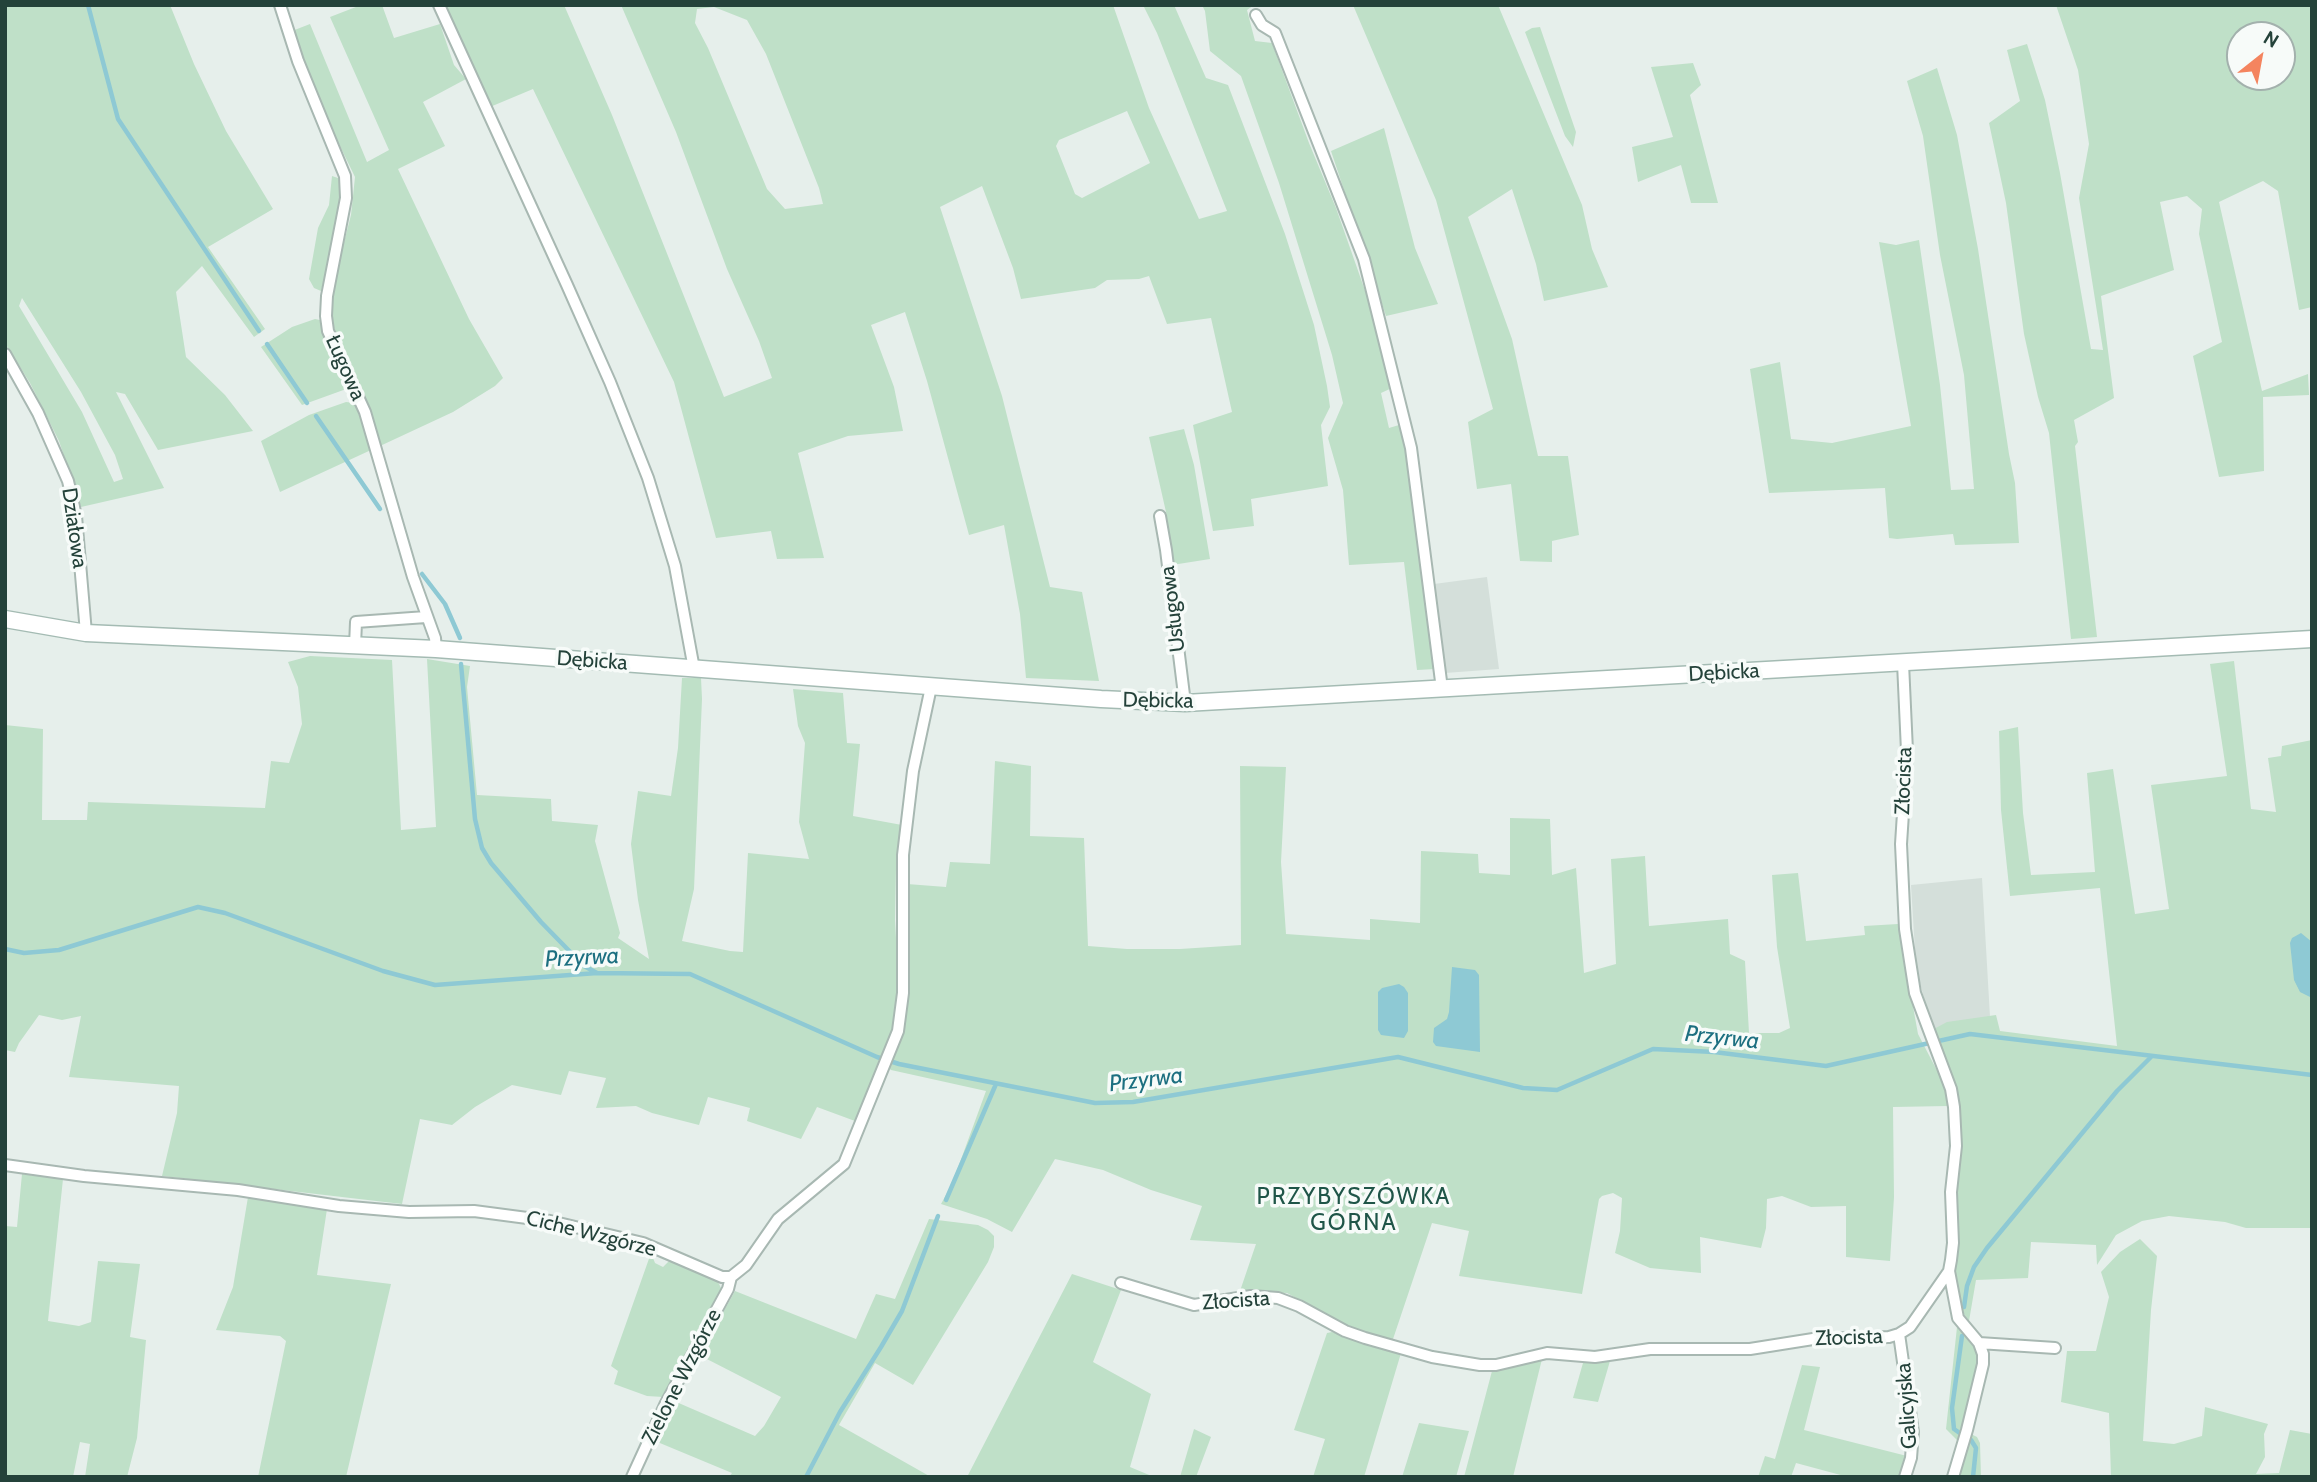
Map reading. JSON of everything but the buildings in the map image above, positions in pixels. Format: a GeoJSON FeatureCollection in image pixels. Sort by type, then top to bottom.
{"type":"FeatureCollection","features":[{"type":"Feature","properties":{"kind":"street","name":"Ługowa"},"geometry":{"type":"LineString","coordinates":[[280,5],[302,73],[345,176],[346,198],[327,296],[328,331],[365,412],[412,577],[435,638],[436,649]]}},
{"type":"Feature","properties":{"kind":"street"},"geometry":{"type":"LineString","coordinates":[[439,5],[610,382],[648,478],[675,566],[694,669]]}},
{"type":"Feature","properties":{"kind":"street"},"geometry":{"type":"LineString","coordinates":[[1256,15],[1262,25],[1275,33],[1364,260],[1411,448],[1442,689]]}},
{"type":"Feature","properties":{"kind":"street","name":"Działowa"},"geometry":{"type":"LineString","coordinates":[[5,354],[38,413],[68,481],[76,516],[86,633]]}},
{"type":"Feature","properties":{"kind":"street","name":"Usługowa"},"geometry":{"type":"LineString","coordinates":[[1160,516],[1185,703]]}},
{"type":"Feature","properties":{"kind":"street"},"geometry":{"type":"LineString","coordinates":[[355,646],[356,622],[426,617]]}},
{"type":"Feature","properties":{"kind":"street","name":"Dębicka"},"geometry":{"type":"LineString","coordinates":[[5,619],[86,633],[436,649],[930,687],[1185,703],[2312,639]]}},
{"type":"Feature","properties":{"kind":"street","name":"Złocista"},"geometry":{"type":"LineString","coordinates":[[1121,1283],[1194,1305],[1251,1296],[1278,1298],[1365,1338],[1432,1357],[1480,1365],[1547,1353],[1588,1357],[1650,1349],[1750,1349],[1813,1339],[1889,1337],[1899,1334],[1919,1316],[1948,1271],[1953,1243],[1951,1192],[1955,1146],[1951,1089],[1929,1036],[1909,966],[1901,844],[1907,751],[1903,663]]}},
{"type":"Feature","properties":{"kind":"street"},"geometry":{"type":"LineString","coordinates":[[731,1278],[746,1265],[778,1219],[844,1164],[898,1031],[902,1016],[902,881],[907,813],[930,687]]}},
{"type":"Feature","properties":{"kind":"street","name":"Ciche Wzgórze"},"geometry":{"type":"LineString","coordinates":[[5,1165],[84,1176],[231,1189],[339,1206],[409,1212],[474,1211],[550,1221],[643,1243],[722,1277],[731,1278]]}},
{"type":"Feature","properties":{"kind":"street"},"geometry":{"type":"LineString","coordinates":[[1948,1271],[1958,1318],[1979,1343],[1983,1364],[1954,1477]]}},
{"type":"Feature","properties":{"kind":"street","name":"Zielone Wzgórze"},"geometry":{"type":"LineString","coordinates":[[632,1477],[666,1403],[728,1289],[731,1278]]}},
{"type":"Feature","properties":{"kind":"street","name":"Galicyjska"},"geometry":{"type":"LineString","coordinates":[[1899,1334],[1913,1432],[1911,1458],[1905,1477]]}},
{"type":"Feature","properties":{"kind":"street"},"geometry":{"type":"LineString","coordinates":[[1979,1343],[2055,1348]]}},
{"type":"Feature","properties":{"kind":"shaded area"},"geometry":{"type":"Polygon","coordinates":[[[1487,577],[1499,669],[1445,673],[1434,584],[1487,577]]]}},
{"type":"Feature","properties":{"kind":"shaded area"},"geometry":{"type":"Polygon","coordinates":[[[1982,878],[1990,1017],[1932,1030],[1916,967],[1911,885],[1982,878]]]}},
{"type":"Feature","properties":{"kind":"green space"},"geometry":{"type":"Polygon","coordinates":[[[5,5],[170,5],[226,131],[273,209],[208,247],[265,329],[254,337],[202,266],[176,292],[186,357],[225,395],[253,431],[158,450],[125,394],[116,392],[164,488],[81,507],[59,441],[30,383],[5,343],[5,5]],[[22,298],[19,306],[82,412],[114,482],[123,479],[115,455],[81,392],[22,298]]]}},
{"type":"Feature","properties":{"kind":"green space"},"geometry":{"type":"Polygon","coordinates":[[[361,5],[382,5],[394,38],[440,24],[454,65],[466,79],[423,102],[445,146],[398,169],[469,319],[503,378],[495,386],[453,412],[380,446],[370,413],[331,321],[332,289],[351,215],[355,177],[322,109],[292,31],[310,24],[367,162],[389,150],[330,17],[361,5]]]}},
{"type":"Feature","properties":{"kind":"green space"},"geometry":{"type":"Polygon","coordinates":[[[445,5],[564,5],[612,115],[724,397],[772,378],[759,341],[727,269],[676,132],[621,5],[1113,5],[1149,108],[1199,219],[1227,211],[1157,33],[1143,5],[1174,5],[1206,78],[1228,85],[1285,234],[1314,325],[1327,386],[1330,407],[1321,425],[1328,486],[1251,499],[1254,526],[1213,531],[1193,425],[1232,412],[1211,318],[1167,324],[1149,276],[1107,280],[1095,288],[1021,299],[1013,268],[982,186],[940,207],[1002,396],[1050,587],[1082,592],[1099,681],[1026,678],[1020,614],[1004,525],[969,535],[927,381],[905,312],[871,325],[894,387],[903,431],[848,436],[798,453],[824,558],[777,559],[771,531],[716,538],[674,382],[533,89],[490,107],[456,40],[445,5]],[[714,7],[697,9],[695,23],[767,189],[785,209],[823,204],[766,54],[747,20],[714,7]],[[1127,111],[1059,140],[1056,146],[1075,194],[1082,198],[1150,163],[1127,111]]]}},
{"type":"Feature","properties":{"kind":"green space"},"geometry":{"type":"Polygon","coordinates":[[[1202,5],[1254,5],[1247,10],[1255,41],[1272,43],[1336,208],[1375,319],[1394,387],[1381,393],[1389,428],[1399,425],[1404,430],[1435,669],[1417,670],[1404,562],[1349,565],[1343,490],[1328,438],[1343,403],[1332,355],[1279,183],[1241,76],[1210,51],[1202,5]]]}},
{"type":"Feature","properties":{"kind":"green space"},"geometry":{"type":"Polygon","coordinates":[[[1353,5],[1498,5],[1582,205],[1592,249],[1608,287],[1544,301],[1536,264],[1512,189],[1468,217],[1512,339],[1538,456],[1568,456],[1579,535],[1552,541],[1552,562],[1520,561],[1511,484],[1477,489],[1468,422],[1493,409],[1436,200],[1353,5]]]}},
{"type":"Feature","properties":{"kind":"green space"},"geometry":{"type":"Polygon","coordinates":[[[2056,5],[2312,5],[2312,307],[2299,310],[2278,191],[2263,181],[2219,202],[2262,391],[2308,374],[2309,395],[2263,397],[2264,471],[2219,477],[2193,356],[2222,342],[2199,234],[2202,209],[2187,196],[2160,202],[2174,270],[2101,296],[2114,398],[2074,420],[2097,637],[2071,639],[2049,433],[2024,334],[2006,203],[1989,123],[2020,101],[2007,50],[2027,44],[2045,100],[2091,349],[2103,350],[2079,198],[2089,144],[2078,70],[2056,5]]]}},
{"type":"Feature","properties":{"kind":"green space"},"geometry":{"type":"Polygon","coordinates":[[[1540,27],[1576,132],[1573,147],[1565,136],[1525,32],[1540,27]]]}},
{"type":"Feature","properties":{"kind":"green space"},"geometry":{"type":"Polygon","coordinates":[[[1693,63],[1701,85],[1690,95],[1718,203],[1691,203],[1681,165],[1638,182],[1632,147],[1673,137],[1651,67],[1693,63]]]}},
{"type":"Feature","properties":{"kind":"green space"},"geometry":{"type":"Polygon","coordinates":[[[1937,68],[1957,135],[1978,249],[2015,483],[2019,543],[1955,545],[1953,534],[1889,538],[1885,488],[1769,493],[1750,369],[1780,362],[1791,439],[1832,443],[1911,426],[1879,242],[1896,245],[1919,240],[1940,385],[1951,490],[1974,489],[1964,375],[1940,255],[1923,136],[1907,81],[1937,68]]]}},
{"type":"Feature","properties":{"kind":"green space"},"geometry":{"type":"Polygon","coordinates":[[[1384,128],[1415,248],[1438,304],[1386,316],[1331,151],[1384,128]]]}},
{"type":"Feature","properties":{"kind":"green space"},"geometry":{"type":"Polygon","coordinates":[[[332,176],[341,179],[340,199],[335,234],[321,291],[314,288],[309,279],[318,228],[329,205],[332,176]]]}},
{"type":"Feature","properties":{"kind":"green space"},"geometry":{"type":"Polygon","coordinates":[[[315,319],[320,320],[331,355],[349,388],[302,405],[261,347],[292,327],[315,319]]]}},
{"type":"Feature","properties":{"kind":"green space"},"geometry":{"type":"Polygon","coordinates":[[[346,402],[355,403],[371,450],[280,492],[261,441],[309,415],[346,402]]]}},
{"type":"Feature","properties":{"kind":"green space"},"geometry":{"type":"Polygon","coordinates":[[[1184,429],[1194,465],[1210,559],[1172,565],[1166,512],[1149,437],[1184,429]]]}},
{"type":"Feature","properties":{"kind":"green space"},"geometry":{"type":"Polygon","coordinates":[[[310,656],[392,660],[401,830],[436,827],[427,659],[470,666],[467,687],[477,795],[551,799],[552,821],[598,825],[595,841],[620,933],[618,938],[649,959],[631,844],[638,791],[671,796],[678,748],[682,678],[701,678],[702,699],[694,889],[682,941],[730,951],[743,952],[748,853],[809,859],[799,822],[805,743],[798,726],[793,689],[843,693],[847,743],[860,744],[853,816],[902,825],[896,869],[895,920],[899,992],[896,1022],[855,1121],[817,1107],[801,1139],[747,1121],[750,1108],[708,1097],[699,1125],[636,1106],[596,1108],[606,1078],[569,1071],[561,1095],[512,1085],[475,1107],[452,1125],[420,1119],[402,1204],[162,1176],[177,1113],[179,1086],[69,1077],[81,1016],[62,1020],[39,1015],[15,1052],[5,1050],[5,725],[43,729],[42,820],[87,820],[88,802],[265,808],[271,761],[289,763],[302,724],[298,687],[288,662],[310,656]]]}},
{"type":"Feature","properties":{"kind":"green space"},"geometry":{"type":"Polygon","coordinates":[[[2234,661],[2251,809],[2276,812],[2268,758],[2281,756],[2282,746],[2312,740],[2312,1228],[2246,1228],[2225,1222],[2169,1216],[2142,1221],[2116,1235],[2097,1265],[2096,1245],[2031,1242],[2028,1278],[1976,1280],[1969,1321],[1958,1306],[1954,1271],[1959,1104],[1953,1078],[1932,1030],[1947,1022],[1996,1015],[2000,1031],[2117,1046],[2100,888],[2010,896],[2001,810],[1999,731],[2018,727],[2023,813],[2031,875],[2095,872],[2087,773],[2113,769],[2135,914],[2169,909],[2151,785],[2227,776],[2210,664],[2234,661]]]}},
{"type":"Feature","properties":{"kind":"green space"},"geometry":{"type":"Polygon","coordinates":[[[995,761],[1031,766],[1030,836],[1084,838],[1088,946],[1180,949],[1241,945],[1240,766],[1286,767],[1281,862],[1286,934],[1370,940],[1370,919],[1420,923],[1421,851],[1478,854],[1479,873],[1510,875],[1510,818],[1550,819],[1552,875],[1576,868],[1584,973],[1616,964],[1611,859],[1645,856],[1649,926],[1728,919],[1730,954],[1745,961],[1749,1033],[1779,1033],[1790,1028],[1777,947],[1772,875],[1798,873],[1806,941],[1865,935],[1864,926],[1898,924],[1918,1034],[1944,1084],[1948,1106],[1893,1107],[1894,1197],[1890,1261],[1846,1257],[1846,1206],[1811,1207],[1782,1196],[1767,1199],[1766,1228],[1761,1248],[1700,1237],[1701,1273],[1650,1268],[1615,1253],[1620,1231],[1622,1198],[1613,1193],[1599,1199],[1582,1294],[1459,1276],[1469,1231],[1432,1223],[1392,1342],[1342,1323],[1287,1293],[1240,1291],[1256,1244],[1190,1240],[1202,1206],[1151,1190],[1103,1170],[1055,1159],[1012,1232],[987,1219],[941,1204],[952,1184],[986,1091],[891,1070],[888,1067],[902,1035],[908,1001],[907,884],[946,887],[950,862],[990,864],[995,761]]]}},
{"type":"Feature","properties":{"kind":"green space"},"geometry":{"type":"Polygon","coordinates":[[[22,1174],[63,1179],[48,1321],[79,1326],[91,1322],[98,1261],[140,1264],[130,1337],[146,1340],[137,1438],[127,1477],[85,1477],[90,1444],[80,1442],[73,1477],[5,1477],[5,1226],[17,1227],[22,1174]]]}},
{"type":"Feature","properties":{"kind":"green space"},"geometry":{"type":"Polygon","coordinates":[[[248,1197],[327,1209],[317,1275],[391,1284],[346,1477],[258,1477],[286,1341],[280,1336],[216,1330],[233,1287],[248,1197]]]}},
{"type":"Feature","properties":{"kind":"green space"},"geometry":{"type":"Polygon","coordinates":[[[929,1219],[978,1225],[988,1230],[994,1236],[994,1247],[988,1262],[913,1385],[875,1363],[839,1425],[931,1477],[729,1477],[732,1473],[655,1441],[674,1401],[755,1436],[781,1397],[699,1355],[735,1291],[856,1339],[876,1294],[895,1299],[929,1219]]]}},
{"type":"Feature","properties":{"kind":"green space"},"geometry":{"type":"Polygon","coordinates":[[[2140,1239],[2157,1256],[2143,1441],[2174,1444],[2202,1436],[2205,1407],[2268,1424],[2264,1434],[2265,1457],[2256,1474],[2279,1473],[2290,1430],[2312,1434],[2312,1477],[2111,1477],[2109,1413],[2061,1402],[2067,1351],[2096,1351],[2109,1297],[2101,1272],[2120,1252],[2140,1239]]]}},
{"type":"Feature","properties":{"kind":"green space"},"geometry":{"type":"Polygon","coordinates":[[[651,1253],[655,1263],[663,1267],[669,1261],[718,1282],[722,1290],[669,1392],[663,1397],[647,1396],[614,1384],[618,1371],[611,1366],[651,1253]]]}},
{"type":"Feature","properties":{"kind":"green space"},"geometry":{"type":"Polygon","coordinates":[[[1072,1274],[1121,1290],[1093,1362],[1151,1394],[1130,1467],[1154,1477],[967,1477],[1072,1274]]]}},
{"type":"Feature","properties":{"kind":"green space"},"geometry":{"type":"Polygon","coordinates":[[[1957,1327],[1978,1354],[1977,1376],[1958,1441],[1946,1429],[1957,1327]]]}},
{"type":"Feature","properties":{"kind":"green space"},"geometry":{"type":"Polygon","coordinates":[[[1332,1332],[1401,1353],[1364,1477],[1313,1477],[1325,1439],[1294,1430],[1327,1333],[1332,1332]]]}},
{"type":"Feature","properties":{"kind":"green space"},"geometry":{"type":"Polygon","coordinates":[[[1542,1359],[1513,1477],[1464,1477],[1492,1371],[1542,1359]]]}},
{"type":"Feature","properties":{"kind":"green space"},"geometry":{"type":"Polygon","coordinates":[[[1610,1361],[1598,1402],[1573,1398],[1583,1363],[1610,1361]]]}},
{"type":"Feature","properties":{"kind":"green space"},"geometry":{"type":"Polygon","coordinates":[[[1802,1365],[1820,1367],[1804,1430],[1907,1456],[1900,1477],[1848,1477],[1796,1463],[1791,1477],[1758,1477],[1765,1456],[1775,1459],[1802,1365]]]}},
{"type":"Feature","properties":{"kind":"green space"},"geometry":{"type":"Polygon","coordinates":[[[1419,1423],[1469,1431],[1456,1477],[1402,1477],[1419,1423]]]}},
{"type":"Feature","properties":{"kind":"green space"},"geometry":{"type":"Polygon","coordinates":[[[1194,1429],[1211,1437],[1196,1477],[1180,1477],[1194,1429]]]}},
{"type":"Feature","properties":{"kind":"green space"},"geometry":{"type":"Polygon","coordinates":[[[1971,1434],[1977,1437],[1980,1443],[1981,1477],[1959,1477],[1971,1434]]]}},
{"type":"Feature","properties":{"kind":"water"},"geometry":{"type":"Polygon","coordinates":[[[2301,933],[2312,942],[2312,998],[2300,992],[2294,980],[2290,943],[2292,938],[2301,933]]]}},
{"type":"Feature","properties":{"kind":"water"},"geometry":{"type":"Polygon","coordinates":[[[1452,967],[1475,970],[1479,975],[1480,1052],[1436,1046],[1433,1042],[1434,1028],[1447,1019],[1449,1012],[1452,967]]]}},
{"type":"Feature","properties":{"kind":"water"},"geometry":{"type":"Polygon","coordinates":[[[1399,984],[1408,993],[1408,1031],[1404,1038],[1381,1035],[1378,1030],[1378,992],[1382,988],[1399,984]]]}},
{"type":"Feature","properties":{"kind":"waterway"},"geometry":{"type":"LineString","coordinates":[[88,5],[118,119],[259,331]]}},
{"type":"Feature","properties":{"kind":"waterway"},"geometry":{"type":"LineString","coordinates":[[267,344],[307,403]]}},
{"type":"Feature","properties":{"kind":"waterway"},"geometry":{"type":"LineString","coordinates":[[316,416],[380,509]]}},
{"type":"Feature","properties":{"kind":"waterway"},"geometry":{"type":"LineString","coordinates":[[422,574],[445,604],[460,638]]}},
{"type":"Feature","properties":{"kind":"waterway"},"geometry":{"type":"LineString","coordinates":[[461,664],[475,819],[482,848],[491,863],[541,922],[584,966],[597,973]]}},
{"type":"Feature","properties":{"kind":"waterway","name":"Przyrwa"},"geometry":{"type":"LineString","coordinates":[[5,949],[24,953],[59,950],[198,907],[225,913],[383,971],[435,985],[597,973],[690,974],[877,1057],[899,1064],[1095,1103],[1133,1102],[1398,1057],[1523,1088],[1557,1090],[1653,1049],[1714,1052],[1826,1066],[1970,1034],[2312,1075]]}},
{"type":"Feature","properties":{"kind":"waterway"},"geometry":{"type":"LineString","coordinates":[[1964,1307],[1967,1286],[1974,1267],[1987,1248],[2117,1091],[2151,1057]]}},
{"type":"Feature","properties":{"kind":"waterway"},"geometry":{"type":"LineString","coordinates":[[946,1200],[996,1084]]}},
{"type":"Feature","properties":{"kind":"waterway"},"geometry":{"type":"LineString","coordinates":[[806,1477],[840,1412],[902,1311],[938,1216]]}},
{"type":"Feature","properties":{"kind":"waterway"},"geometry":{"type":"LineString","coordinates":[[1961,1434],[1954,1429],[1952,1408],[1962,1336]]}},
{"type":"Feature","properties":{"kind":"waterway"},"geometry":{"type":"LineString","coordinates":[[1971,1440],[1976,1448],[1973,1477]]}},
{"type":"Feature","properties":{"kind":"district","name":"PRZYBYSZÓWKA GÓRNA"},"geometry":{"type":"Point","coordinates":[1354,1210]}}]}
